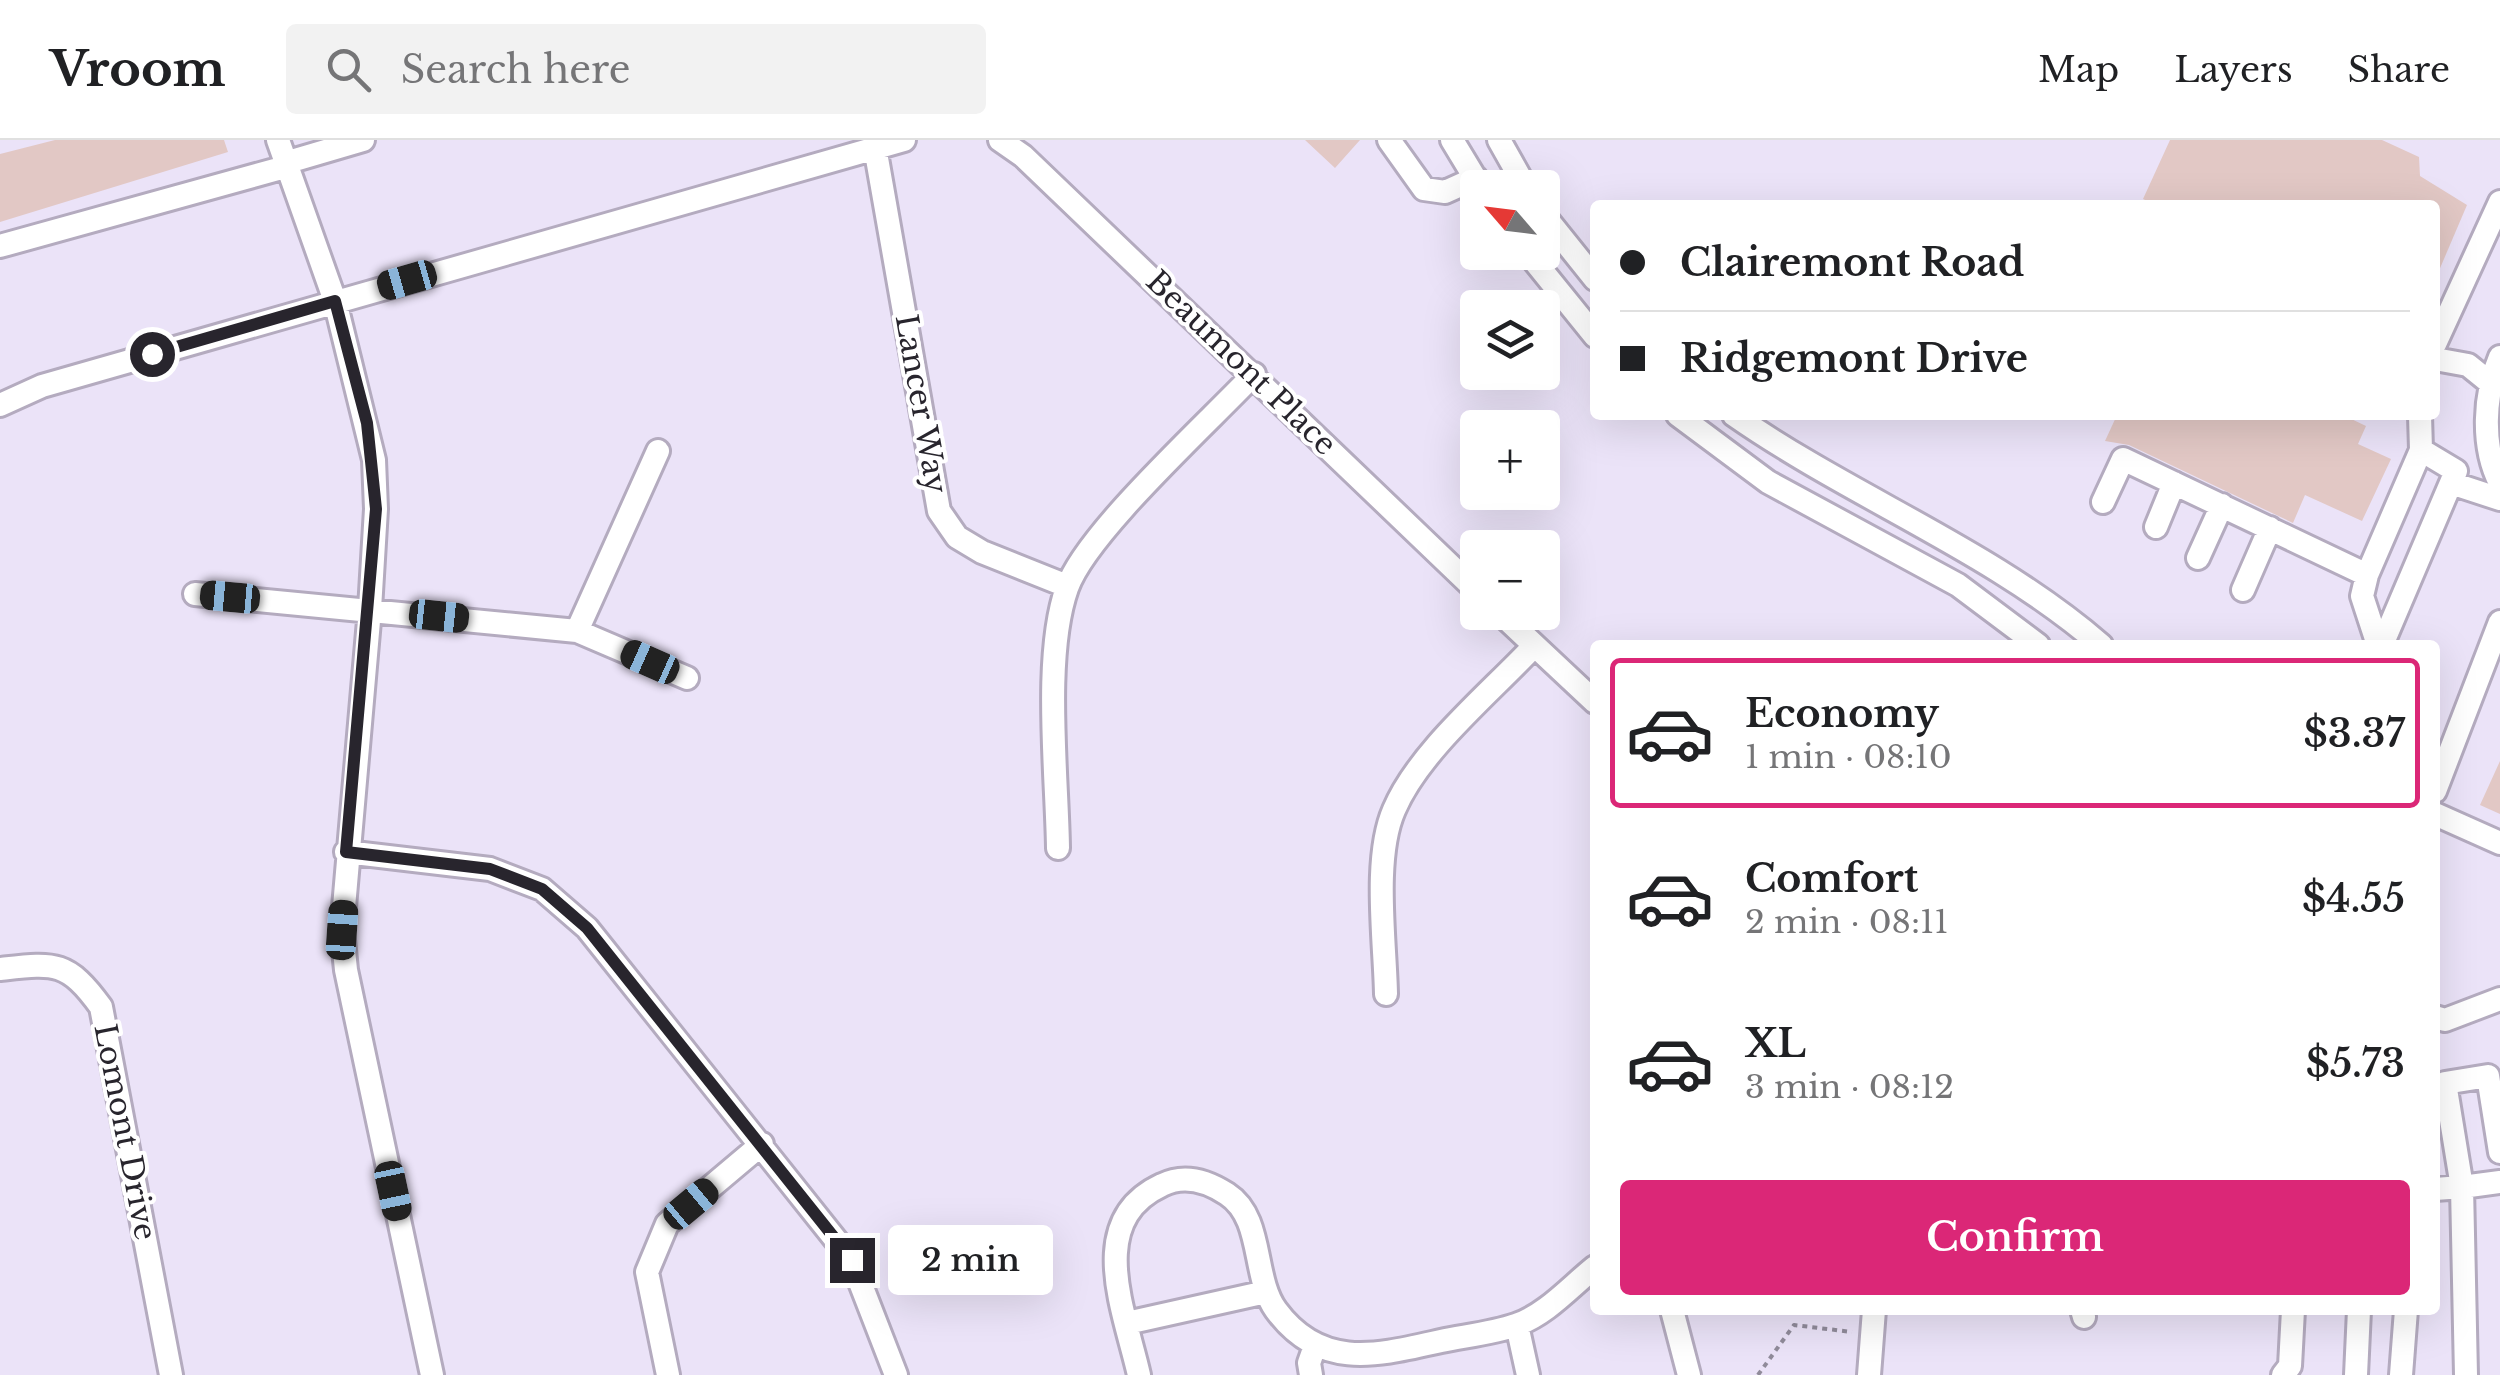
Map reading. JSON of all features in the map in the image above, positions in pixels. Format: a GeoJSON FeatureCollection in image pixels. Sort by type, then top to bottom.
{"type":"FeatureCollection","features":[{"type":"Feature","properties":{"kind":"street"},"geometry":{"type":"LineString","coordinates":[[0,246],[285,156],[363,140]]}},
{"type":"Feature","properties":{"kind":"street"},"geometry":{"type":"LineString","coordinates":[[0,405],[42,386],[904,140]]}},
{"type":"Feature","properties":{"kind":"street","name":"Beaumont Place"},"geometry":{"type":"LineString","coordinates":[[1000,140],[1023,156],[1254,374],[1460,574]]}},
{"type":"Feature","properties":{"kind":"street"},"geometry":{"type":"LineString","coordinates":[[1388,140],[1424,189],[1445,192],[1460,188]]}},
{"type":"Feature","properties":{"kind":"street"},"geometry":{"type":"LineString","coordinates":[[1452,140],[1470,170]]}},
{"type":"Feature","properties":{"kind":"street"},"geometry":{"type":"LineString","coordinates":[[1499,140],[1516,170]]}},
{"type":"Feature","properties":{"kind":"street","name":"Lancer Way"},"geometry":{"type":"LineString","coordinates":[[876,147],[940,510],[958,537],[982,552],[1067,586]]}},
{"type":"Feature","properties":{"kind":"street"},"geometry":{"type":"LineString","coordinates":[[285,156],[335,301],[374,460],[376,509],[370,609],[342,930],[346,970],[432,1375]]}},
{"type":"Feature","properties":{"kind":"street"},"geometry":{"type":"LineString","coordinates":[[2440,333],[2500,202]]}},
{"type":"Feature","properties":{"kind":"street"},"geometry":{"type":"LineString","coordinates":[[1560,234],[1590,272]]}},
{"type":"Feature","properties":{"kind":"street"},"geometry":{"type":"LineString","coordinates":[[1542,270],[1590,330]]}},
{"type":"Feature","properties":{"kind":"street"},"geometry":{"type":"LineString","coordinates":[[2500,357],[2489,382],[2490,456],[2500,483]]}},
{"type":"Feature","properties":{"kind":"street"},"geometry":{"type":"LineString","coordinates":[[2440,360],[2468,364],[2489,382]]}},
{"type":"Feature","properties":{"kind":"street"},"geometry":{"type":"LineString","coordinates":[[1058,848],[1056,642],[1067,586],[1092,546],[1254,374]]}},
{"type":"Feature","properties":{"kind":"street"},"geometry":{"type":"LineString","coordinates":[[1685,420],[1768,482],[1958,585],[2031,640]]}},
{"type":"Feature","properties":{"kind":"street"},"geometry":{"type":"LineString","coordinates":[[1741,420],[1776,444],[2005,572],[2094,640]]}},
{"type":"Feature","properties":{"kind":"street"},"geometry":{"type":"LineString","coordinates":[[2378,640],[2362,596],[2366,575],[2421,450],[2420,420]]}},
{"type":"Feature","properties":{"kind":"street"},"geometry":{"type":"LineString","coordinates":[[2421,450],[2454,476],[2500,499]]}},
{"type":"Feature","properties":{"kind":"street"},"geometry":{"type":"LineString","coordinates":[[577,631],[658,451]]}},
{"type":"Feature","properties":{"kind":"street"},"geometry":{"type":"LineString","coordinates":[[2382,640],[2454,476],[2490,456]]}},
{"type":"Feature","properties":{"kind":"street"},"geometry":{"type":"LineString","coordinates":[[2103,502],[2122,459],[2366,575]]}},
{"type":"Feature","properties":{"kind":"street"},"geometry":{"type":"LineString","coordinates":[[2156,527],[2174,483]]}},
{"type":"Feature","properties":{"kind":"street"},"geometry":{"type":"LineString","coordinates":[[2198,558],[2222,505]]}},
{"type":"Feature","properties":{"kind":"street"},"geometry":{"type":"LineString","coordinates":[[2243,590],[2270,528]]}},
{"type":"Feature","properties":{"kind":"street"},"geometry":{"type":"LineString","coordinates":[[195,594],[577,631],[687,678]]}},
{"type":"Feature","properties":{"kind":"street"},"geometry":{"type":"LineString","coordinates":[[2440,764],[2446,732],[2500,622]]}},
{"type":"Feature","properties":{"kind":"street"},"geometry":{"type":"LineString","coordinates":[[1518,630],[1590,697]]}},
{"type":"Feature","properties":{"kind":"street"},"geometry":{"type":"LineString","coordinates":[[1386,994],[1384,861],[1393,812],[1427,760],[1534,646]]}},
{"type":"Feature","properties":{"kind":"street"},"geometry":{"type":"LineString","coordinates":[[2440,816],[2500,843]]}},
{"type":"Feature","properties":{"kind":"street"},"geometry":{"type":"LineString","coordinates":[[346,852],[490,869],[542,889],[587,928],[852,1260],[896,1375]]}},
{"type":"Feature","properties":{"kind":"street","name":"Lomont Drive"},"geometry":{"type":"LineString","coordinates":[[0,969],[53,963],[72,973],[101,1007],[172,1375]]}},
{"type":"Feature","properties":{"kind":"street"},"geometry":{"type":"LineString","coordinates":[[2440,1018],[2500,999]]}},
{"type":"Feature","properties":{"kind":"street"},"geometry":{"type":"LineString","coordinates":[[2466,1375],[2462,1187],[2445,1082],[2488,1076],[2500,1152]]}},
{"type":"Feature","properties":{"kind":"street"},"geometry":{"type":"LineString","coordinates":[[668,1375],[646,1272],[667,1224],[762,1144]]}},
{"type":"Feature","properties":{"kind":"street"},"geometry":{"type":"LineString","coordinates":[[1140,1375],[1114,1262],[1118,1229],[1136,1202],[1168,1182],[1202,1182],[1232,1196],[1248,1221],[1266,1292],[1276,1310],[1315,1346],[1343,1356],[1370,1357],[1517,1325],[1556,1302],[1590,1271]]}},
{"type":"Feature","properties":{"kind":"street"},"geometry":{"type":"LineString","coordinates":[[2440,1189],[2500,1182]]}},
{"type":"Feature","properties":{"kind":"street"},"geometry":{"type":"LineString","coordinates":[[1127,1323],[1266,1292]]}},
{"type":"Feature","properties":{"kind":"street"},"geometry":{"type":"LineString","coordinates":[[1673,1315],[1689,1375]]}},
{"type":"Feature","properties":{"kind":"street"},"geometry":{"type":"LineString","coordinates":[[1869,1375],[1874,1315]]}},
{"type":"Feature","properties":{"kind":"street"},"geometry":{"type":"LineString","coordinates":[[2283,1375],[2290,1366],[2293,1315]]}},
{"type":"Feature","properties":{"kind":"street"},"geometry":{"type":"LineString","coordinates":[[2356,1375],[2359,1315]]}},
{"type":"Feature","properties":{"kind":"street"},"geometry":{"type":"LineString","coordinates":[[2401,1375],[2406,1315]]}},
{"type":"Feature","properties":{"kind":"street"},"geometry":{"type":"LineString","coordinates":[[1517,1325],[1528,1375]]}},
{"type":"Feature","properties":{"kind":"street"},"geometry":{"type":"LineString","coordinates":[[1311,1375],[1309,1363],[1315,1346]]}},
{"type":"Feature","properties":{"kind":"path"},"geometry":{"type":"LineString","coordinates":[[1758,1375],[1794,1326],[1803,1323],[1872,1336]]}},
{"type":"Feature","properties":{"kind":"building"},"geometry":{"type":"Polygon","coordinates":[[[55,140],[224,140],[228,152],[0,222],[0,154],[55,140]]]}},
{"type":"Feature","properties":{"kind":"building"},"geometry":{"type":"Polygon","coordinates":[[[1305,140],[1360,140],[1335,168],[1305,140]]]}},
{"type":"Feature","properties":{"kind":"building"},"geometry":{"type":"Polygon","coordinates":[[[2170,140],[2382,140],[2419,157],[2420,176],[2467,205],[2440,268],[2440,200],[2143,199],[2170,140]]]}},
{"type":"Feature","properties":{"kind":"building"},"geometry":{"type":"Polygon","coordinates":[[[2115,420],[2353,420],[2366,426],[2358,444],[2391,459],[2362,521],[2305,495],[2293,523],[2129,445],[2105,441],[2115,420]]]}},
{"type":"Feature","properties":{"kind":"building"},"geometry":{"type":"Polygon","coordinates":[[[2500,761],[2500,814],[2480,805],[2500,761]]]}},
{"type":"Feature","properties":{"kind":"route"},"geometry":{"type":"LineString","coordinates":[[152,354],[335,301],[367,423],[374,460],[376,509],[346,852],[490,869],[542,889],[587,928],[852,1260]]}}]}
